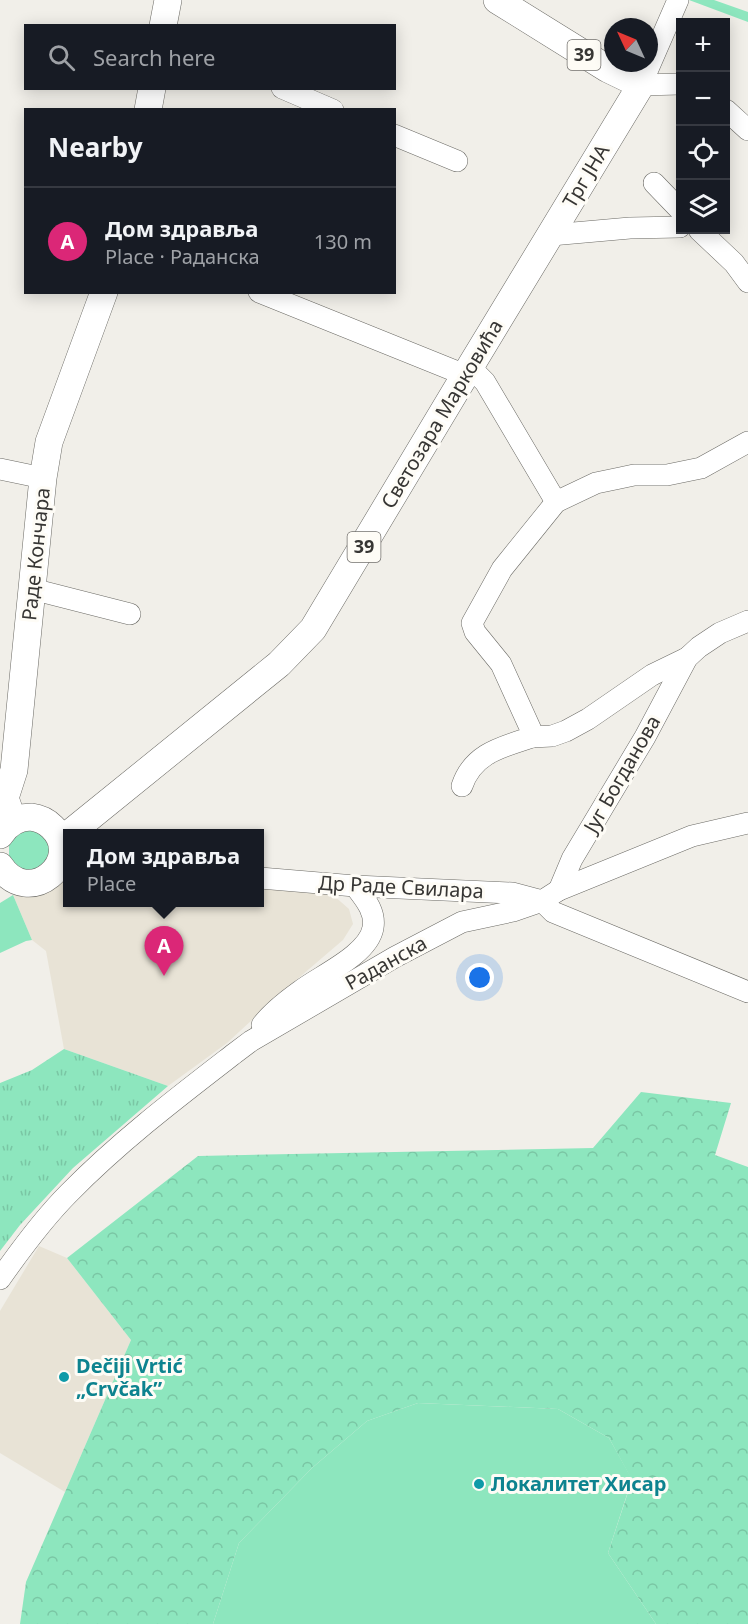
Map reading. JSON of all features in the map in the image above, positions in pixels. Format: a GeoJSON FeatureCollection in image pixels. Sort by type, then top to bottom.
{"type":"FeatureCollection","features":[{"type":"Feature","properties":{"kind":"main road"},"geometry":{"type":"LineString","coordinates":[[163,24],[168,0]]}},
{"type":"Feature","properties":{"kind":"main road","name":"39"},"geometry":{"type":"LineString","coordinates":[[497,0],[608,69],[641,85]]}},
{"type":"Feature","properties":{"kind":"main road","name":"Трг ЈНА"},"geometry":{"type":"LineString","coordinates":[[551,235],[641,85]]}},
{"type":"Feature","properties":{"kind":"main road"},"geometry":{"type":"LineString","coordinates":[[148,108],[152,90]]}},
{"type":"Feature","properties":{"kind":"main road","name":"Светозара Марковића"},"geometry":{"type":"LineString","coordinates":[[83,829],[108,800],[279,664],[313,629],[551,235]]}},
{"type":"Feature","properties":{"kind":"main road","name":"Раде Кончара"},"geometry":{"type":"LineString","coordinates":[[7,828],[5,798],[14,770],[43,478],[49,442],[103,294]]}},
{"type":"Feature","properties":{"kind":"main road"},"geometry":{"type":"LineString","coordinates":[[97,829],[97,823],[108,800]]}},
{"type":"Feature","properties":{"kind":"main road"},"geometry":{"type":"LineString","coordinates":[[0,866],[12,879],[60,855],[57,832],[42,820],[23,818],[7,828]]}},
{"type":"Feature","properties":{"kind":"main road","name":"39"},"geometry":{"type":"LineString","coordinates":[[0,898],[60,855]]}},
{"type":"Feature","properties":{"kind":"street","name":"Трг ЈНА"},"geometry":{"type":"LineString","coordinates":[[641,85],[678,0]]}},
{"type":"Feature","properties":{"kind":"street"},"geometry":{"type":"LineString","coordinates":[[641,85],[676,84]]}},
{"type":"Feature","properties":{"kind":"street"},"geometry":{"type":"LineString","coordinates":[[287,90],[328,108]]}},
{"type":"Feature","properties":{"kind":"street"},"geometry":{"type":"LineString","coordinates":[[730,113],[748,129]]}},
{"type":"Feature","properties":{"kind":"street"},"geometry":{"type":"LineString","coordinates":[[396,136],[458,161]]}},
{"type":"Feature","properties":{"kind":"street"},"geometry":{"type":"LineString","coordinates":[[654,183],[676,205]]}},
{"type":"Feature","properties":{"kind":"street","name":"Трг ЈНА"},"geometry":{"type":"LineString","coordinates":[[551,235],[630,228],[676,227]]}},
{"type":"Feature","properties":{"kind":"street"},"geometry":{"type":"LineString","coordinates":[[703,234],[734,263],[748,282]]}},
{"type":"Feature","properties":{"kind":"street"},"geometry":{"type":"LineString","coordinates":[[264,294],[467,371],[485,382],[556,502]]}},
{"type":"Feature","properties":{"kind":"street"},"geometry":{"type":"LineString","coordinates":[[532,736],[501,664],[475,632],[472,623],[502,569],[556,502],[596,483],[634,475],[667,475],[701,468],[748,442]]}},
{"type":"Feature","properties":{"kind":"street"},"geometry":{"type":"LineString","coordinates":[[0,469],[43,478]]}},
{"type":"Feature","properties":{"kind":"street"},"geometry":{"type":"LineString","coordinates":[[32,589],[130,614]]}},
{"type":"Feature","properties":{"kind":"street","name":"Југ Богданова"},"geometry":{"type":"LineString","coordinates":[[462,786],[466,772],[474,763],[497,750],[532,736],[552,736],[566,731],[588,719],[652,675],[687,658],[720,633],[748,621]]}},
{"type":"Feature","properties":{"kind":"street","name":"Југ Богданова"},"geometry":{"type":"LineString","coordinates":[[550,896],[645,737],[687,658]]}},
{"type":"Feature","properties":{"kind":"street","name":"Раданска"},"geometry":{"type":"LineString","coordinates":[[0,1279],[68,1193],[132,1133],[251,1041],[395,957],[462,922],[513,911],[692,836],[748,823]]}},
{"type":"Feature","properties":{"kind":"street","name":"Др Раде Свилара"},"geometry":{"type":"LineString","coordinates":[[264,878],[355,886],[550,896]]}},
{"type":"Feature","properties":{"kind":"street"},"geometry":{"type":"LineString","coordinates":[[251,1041],[270,1016],[301,990],[345,962],[361,949],[369,938],[373,927],[373,917],[369,905],[355,886]]}},
{"type":"Feature","properties":{"kind":"street"},"geometry":{"type":"LineString","coordinates":[[550,896],[554,912],[748,992]]}},
{"type":"Feature","properties":{"kind":"shaded area"},"geometry":{"type":"Polygon","coordinates":[[[55,875],[63,875],[63,907],[264,907],[264,887],[333,895],[349,909],[353,924],[343,940],[227,1043],[168,1086],[64,1049],[46,951],[32,940],[13,895],[55,875]]]}},
{"type":"Feature","properties":{"kind":"shaded area"},"geometry":{"type":"Polygon","coordinates":[[[39,1246],[67,1258],[131,1340],[65,1492],[0,1453],[0,1311],[39,1246]]]}},
{"type":"Feature","properties":{"kind":"green space"},"geometry":{"type":"Polygon","coordinates":[[[689,0],[714,0],[748,12],[748,22],[689,0]]]}},
{"type":"Feature","properties":{"kind":"green space"},"geometry":{"type":"Polygon","coordinates":[[[38,830],[51,846],[48,860],[32,871],[19,869],[9,857],[9,843],[18,831],[38,830]]]}},
{"type":"Feature","properties":{"kind":"green space"},"geometry":{"type":"Polygon","coordinates":[[[13,895],[32,940],[0,953],[0,903],[13,895]]]}},
{"type":"Feature","properties":{"kind":"green space"},"geometry":{"type":"Polygon","coordinates":[[[64,1049],[168,1086],[73,1168],[20,1225],[0,1251],[0,1083],[32,1070],[64,1049]]]}},
{"type":"Feature","properties":{"kind":"green space"},"geometry":{"type":"Polygon","coordinates":[[[641,1092],[731,1103],[715,1155],[748,1167],[748,1624],[656,1624],[608,1553],[632,1480],[609,1438],[558,1409],[418,1403],[367,1421],[312,1468],[239,1543],[213,1624],[20,1624],[26,1582],[131,1340],[67,1258],[198,1156],[593,1148],[641,1092]]]}},
{"type":"Feature","properties":{"kind":"green space"},"geometry":{"type":"Polygon","coordinates":[[[418,1403],[558,1409],[609,1438],[632,1479],[608,1553],[656,1624],[213,1624],[239,1543],[312,1468],[367,1421],[418,1403]]]}},
{"type":"Feature","properties":{"kind":"place","name":"Дом здравља"},"geometry":{"type":"Point","coordinates":[164,976]}},
{"type":"Feature","properties":{"kind":"place","name":"Dečiji Vrtić „Crvčak”"},"geometry":{"type":"Point","coordinates":[64,1377]}},
{"type":"Feature","properties":{"kind":"place","name":"Локалитет Хисар"},"geometry":{"type":"Point","coordinates":[479,1484]}}]}
